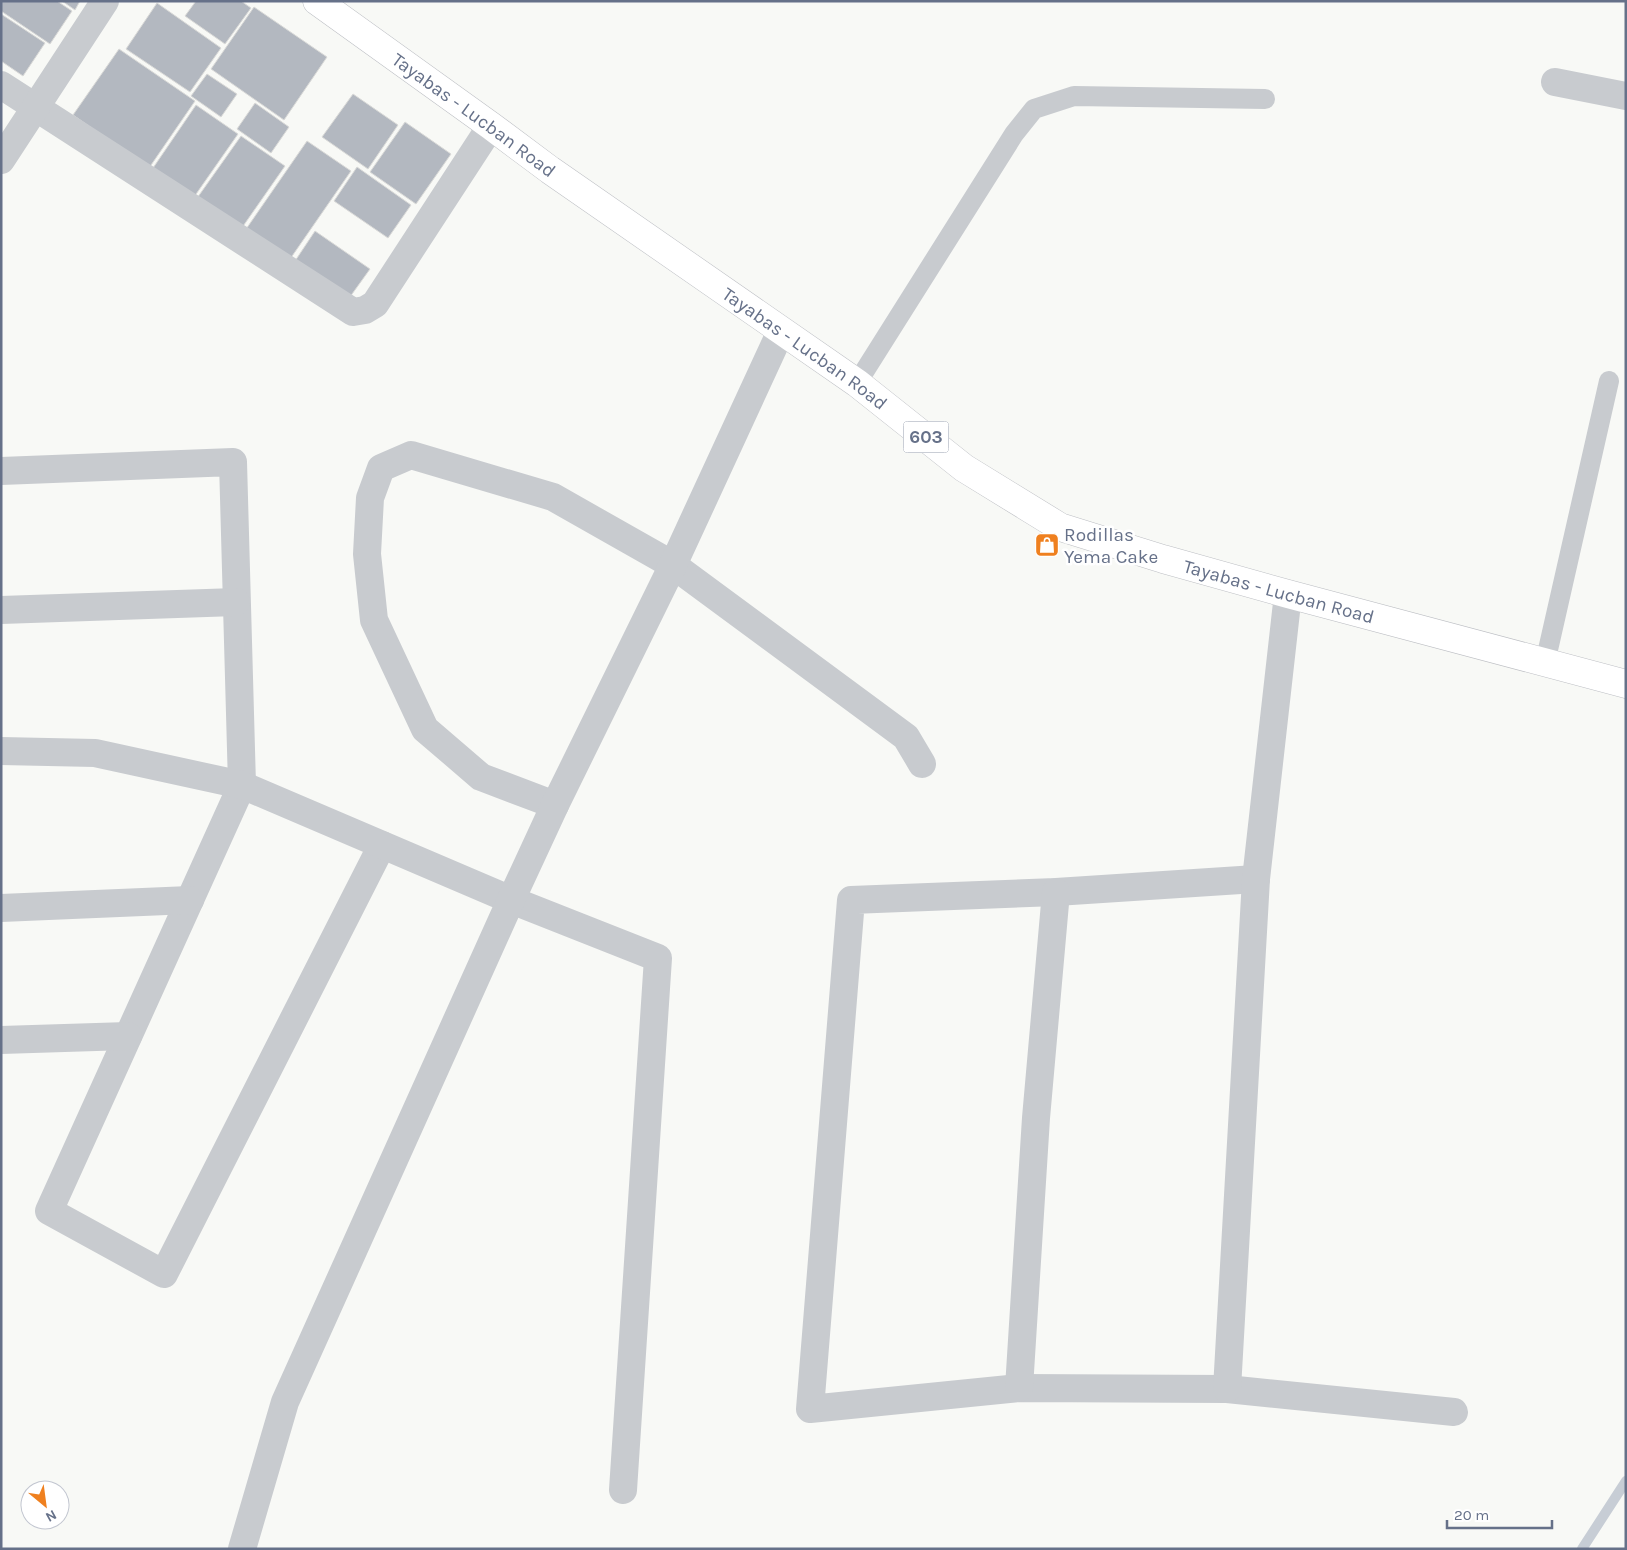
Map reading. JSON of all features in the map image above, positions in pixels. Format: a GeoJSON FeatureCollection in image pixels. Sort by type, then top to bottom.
{"type":"FeatureCollection","features":[{"type":"Feature","properties":{"kind":"main road","name":"Tayabas - Lucban Road"},"geometry":{"type":"LineString","coordinates":[[317,1],[550,170],[857,383],[964,468],[1060,527],[1162,560],[1626,684]]}},
{"type":"Feature","properties":{"kind":"street"},"geometry":{"type":"LineString","coordinates":[[1,160],[105,1]]}},
{"type":"Feature","properties":{"kind":"street"},"geometry":{"type":"LineString","coordinates":[[1555,82],[1626,96]]}},
{"type":"Feature","properties":{"kind":"street"},"geometry":{"type":"LineString","coordinates":[[1,85],[353,312],[365,310],[375,304],[491,126]]}},
{"type":"Feature","properties":{"kind":"street"},"geometry":{"type":"LineString","coordinates":[[242,1549],[285,1402],[511,900],[555,805],[673,565],[781,331]]}},
{"type":"Feature","properties":{"kind":"street"},"geometry":{"type":"LineString","coordinates":[[555,805],[481,777],[425,729],[374,620],[367,554],[370,498],[381,468],[411,455],[553,497],[673,565],[906,737],[922,764]]}},
{"type":"Feature","properties":{"kind":"street"},"geometry":{"type":"LineString","coordinates":[[1,470],[232,462],[242,785],[49,1211],[164,1274],[382,845]]}},
{"type":"Feature","properties":{"kind":"street"},"geometry":{"type":"LineString","coordinates":[[1228,1389],[1256,879],[1288,594]]}},
{"type":"Feature","properties":{"kind":"street"},"geometry":{"type":"LineString","coordinates":[[1,610],[236,602]]}},
{"type":"Feature","properties":{"kind":"street"},"geometry":{"type":"LineString","coordinates":[[1,751],[95,753],[242,785],[511,900],[658,958],[623,1490]]}},
{"type":"Feature","properties":{"kind":"street"},"geometry":{"type":"LineString","coordinates":[[1256,879],[1056,892],[851,900],[810,1409],[1019,1388],[1228,1389],[1454,1412]]}},
{"type":"Feature","properties":{"kind":"street"},"geometry":{"type":"LineString","coordinates":[[1019,1388],[1036,1118],[1056,892]]}},
{"type":"Feature","properties":{"kind":"street"},"geometry":{"type":"LineString","coordinates":[[1,908],[190,900]]}},
{"type":"Feature","properties":{"kind":"street"},"geometry":{"type":"LineString","coordinates":[[1,1040],[128,1036]]}},
{"type":"Feature","properties":{"kind":"lane"},"geometry":{"type":"LineString","coordinates":[[857,383],[1014,134],[1034,109],[1074,96],[1265,99]]}},
{"type":"Feature","properties":{"kind":"lane"},"geometry":{"type":"LineString","coordinates":[[1545,663],[1609,381]]}},
{"type":"Feature","properties":{"kind":"building"},"geometry":{"type":"Polygon","coordinates":[[[1,1],[57,1],[72,11],[50,44],[1,11],[1,1]]]}},
{"type":"Feature","properties":{"kind":"building"},"geometry":{"type":"Polygon","coordinates":[[[62,1],[80,1],[75,10],[62,1]]]}},
{"type":"Feature","properties":{"kind":"building"},"geometry":{"type":"Polygon","coordinates":[[[196,1],[241,1],[251,8],[225,44],[185,16],[196,1]]]}},
{"type":"Feature","properties":{"kind":"building"},"geometry":{"type":"Polygon","coordinates":[[[157,3],[221,48],[190,92],[126,49],[157,3]]]}},
{"type":"Feature","properties":{"kind":"building"},"geometry":{"type":"Polygon","coordinates":[[[254,7],[327,57],[284,120],[211,69],[254,7]]]}},
{"type":"Feature","properties":{"kind":"building"},"geometry":{"type":"Polygon","coordinates":[[[1,14],[45,43],[23,76],[1,61],[1,14]]]}},
{"type":"Feature","properties":{"kind":"building"},"geometry":{"type":"Polygon","coordinates":[[[119,49],[195,101],[149,168],[73,115],[119,49]]]}},
{"type":"Feature","properties":{"kind":"building"},"geometry":{"type":"Polygon","coordinates":[[[207,74],[237,94],[221,117],[191,96],[207,74]]]}},
{"type":"Feature","properties":{"kind":"building"},"geometry":{"type":"Polygon","coordinates":[[[353,94],[398,125],[368,169],[322,137],[353,94]]]}},
{"type":"Feature","properties":{"kind":"building"},"geometry":{"type":"Polygon","coordinates":[[[255,103],[289,127],[271,153],[237,129],[255,103]]]}},
{"type":"Feature","properties":{"kind":"building"},"geometry":{"type":"Polygon","coordinates":[[[196,105],[238,134],[194,197],[153,168],[196,105]]]}},
{"type":"Feature","properties":{"kind":"building"},"geometry":{"type":"Polygon","coordinates":[[[405,122],[451,154],[416,204],[370,172],[405,122]]]}},
{"type":"Feature","properties":{"kind":"building"},"geometry":{"type":"Polygon","coordinates":[[[241,136],[285,166],[239,232],[195,201],[241,136]]]}},
{"type":"Feature","properties":{"kind":"building"},"geometry":{"type":"Polygon","coordinates":[[[307,141],[351,171],[288,262],[244,232],[307,141]]]}},
{"type":"Feature","properties":{"kind":"building"},"geometry":{"type":"Polygon","coordinates":[[[357,167],[411,205],[388,238],[334,201],[357,167]]]}},
{"type":"Feature","properties":{"kind":"building"},"geometry":{"type":"Polygon","coordinates":[[[315,231],[370,269],[347,301],[293,264],[315,231]]]}},
{"type":"Feature","properties":{"kind":"waterway"},"geometry":{"type":"LineString","coordinates":[[1582,1549],[1626,1481]]}},
{"type":"Feature","properties":{"kind":"place","name":"Rodillas Yema Cake"},"geometry":{"type":"Point","coordinates":[1047,545]}}]}
